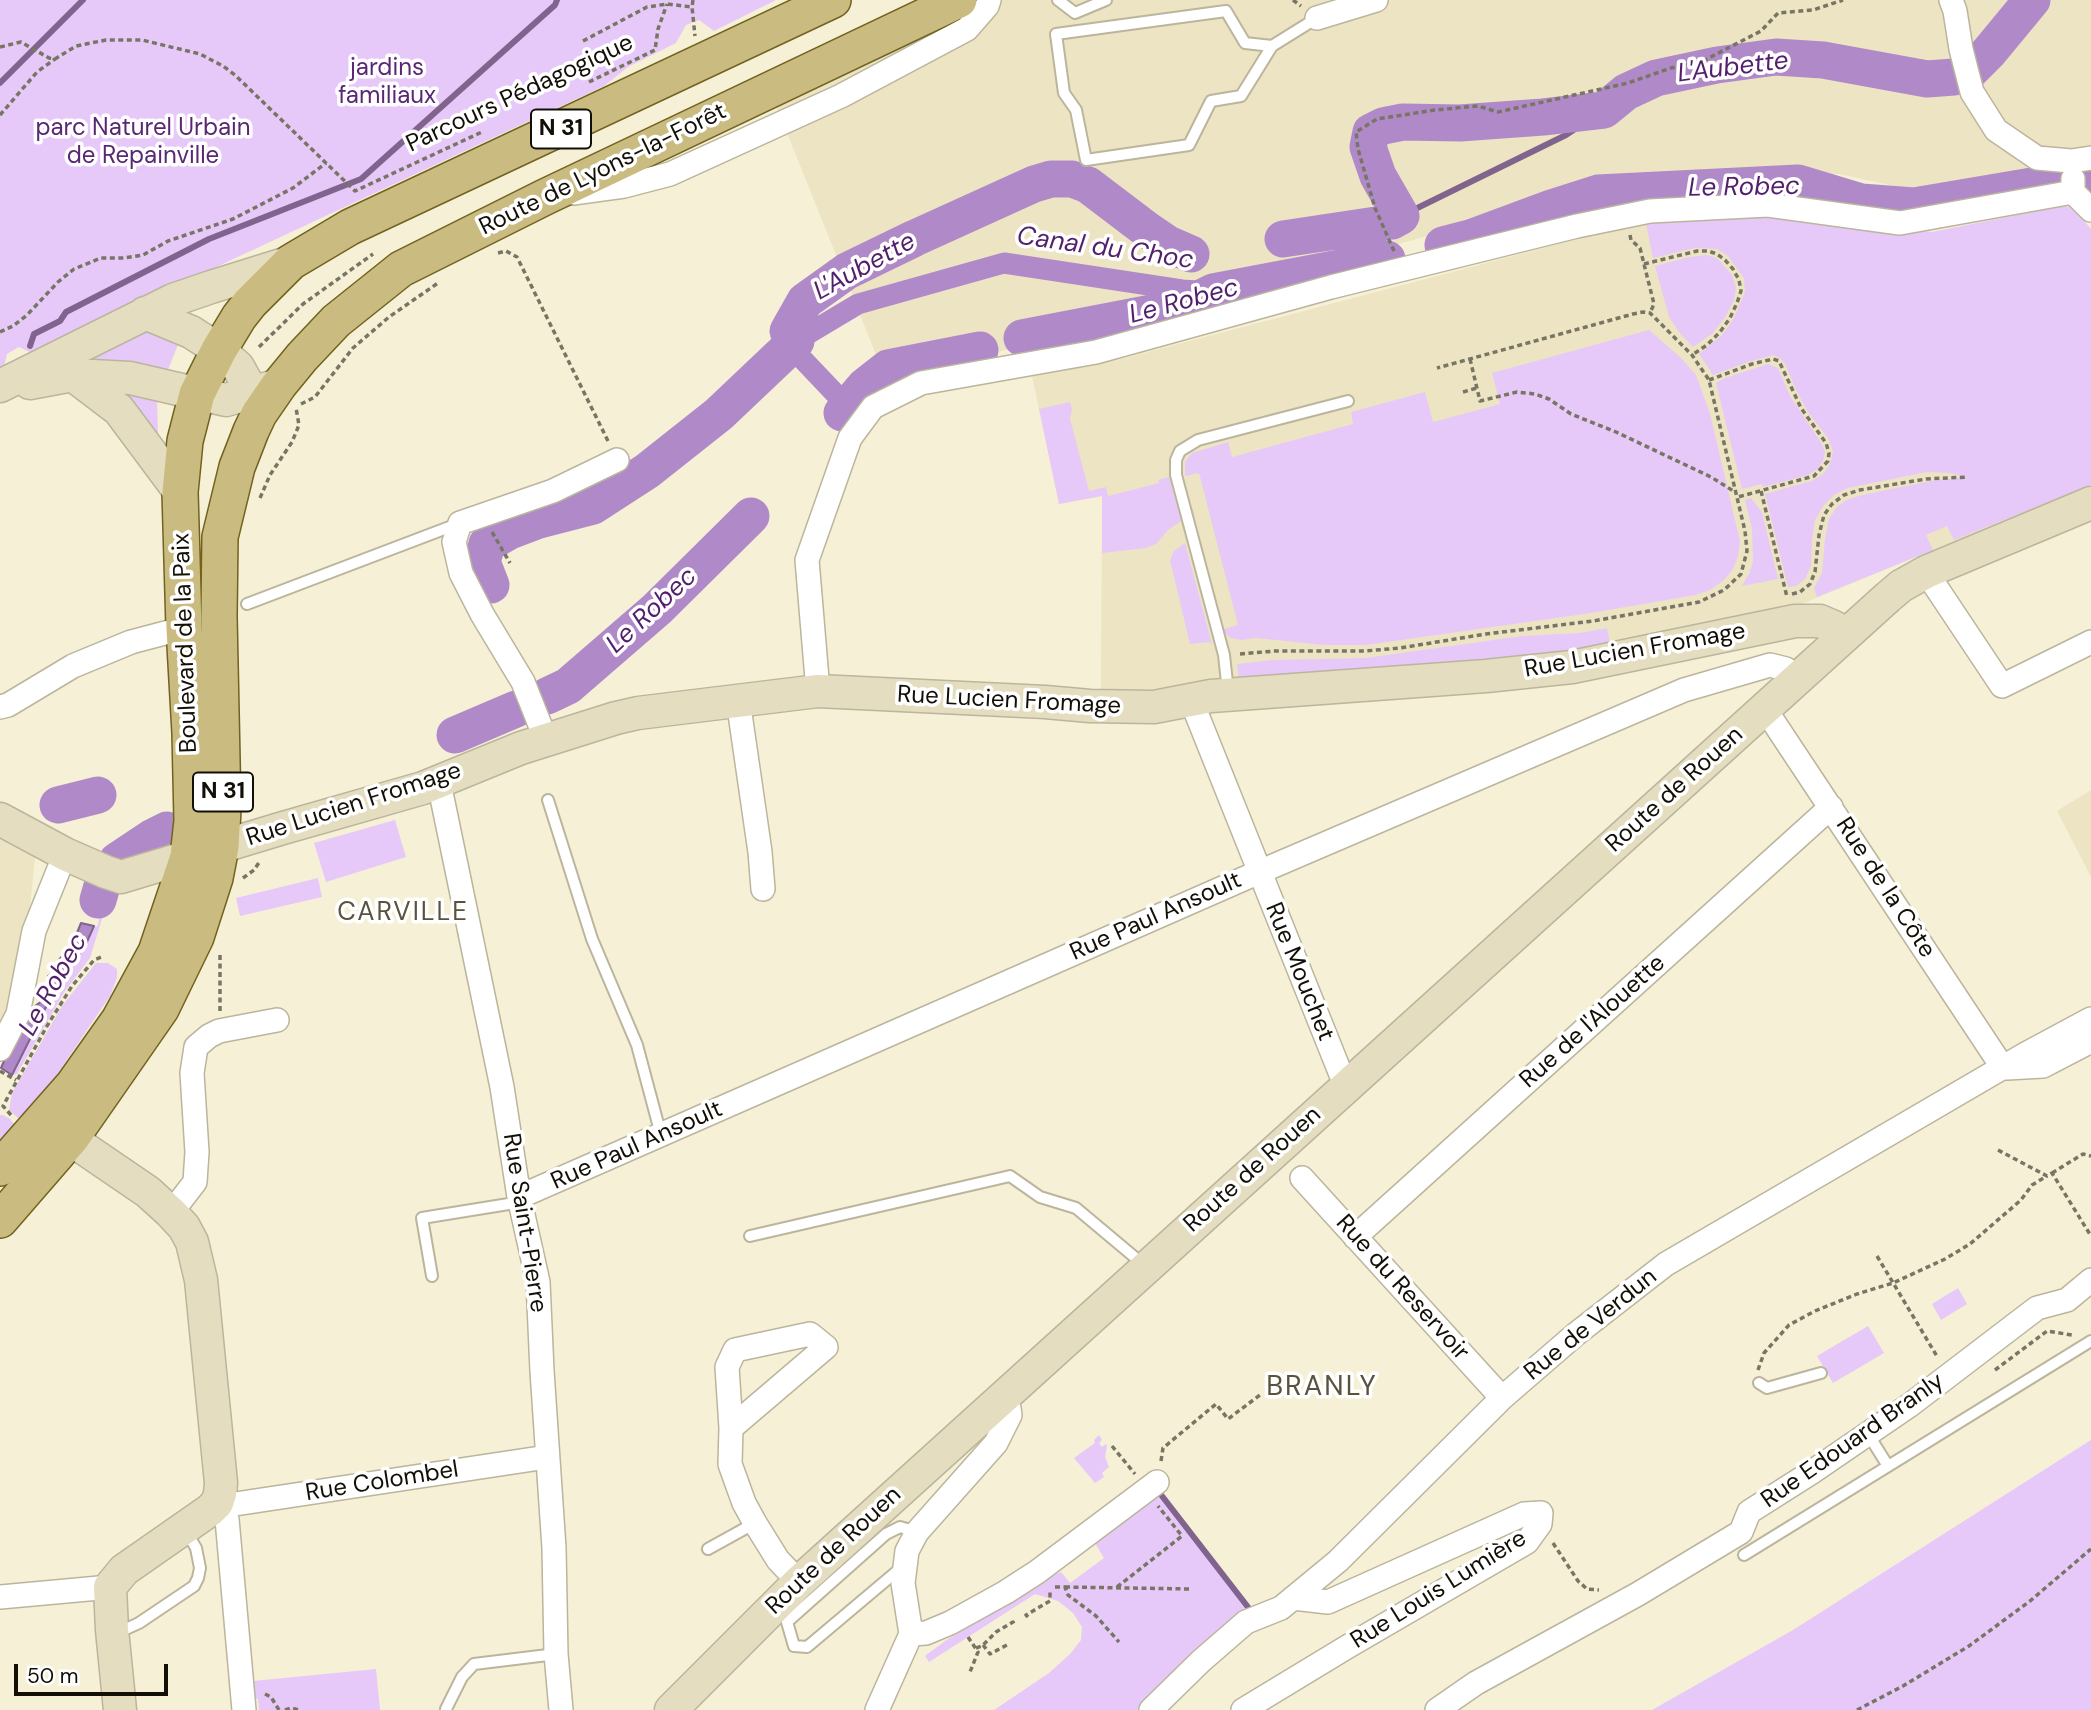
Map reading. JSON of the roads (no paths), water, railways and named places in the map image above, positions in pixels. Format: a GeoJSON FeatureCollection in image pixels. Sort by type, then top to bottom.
{"type":"FeatureCollection","features":[{"type":"Feature","properties":{"kind":"main road","name":"N 31"},"geometry":{"type":"LineString","coordinates":[[291,262],[350,227],[833,0]]}},
{"type":"Feature","properties":{"kind":"main road","name":"Route de Lyons-la-Forêt"},"geometry":{"type":"LineString","coordinates":[[272,400],[302,357],[336,321],[401,269],[545,197],[959,0]]}},
{"type":"Feature","properties":{"kind":"main road","name":"Boulevard de la Paix"},"geometry":{"type":"LineString","coordinates":[[0,1220],[72,1137],[161,1009],[196,937],[215,878],[192,821],[180,492],[185,441],[197,394],[219,350],[250,303],[291,262]]}},
{"type":"Feature","properties":{"kind":"main road","name":"Boulevard de la Paix"},"geometry":{"type":"LineString","coordinates":[[0,1168],[30,1116],[73,1085],[125,1009],[156,952],[223,809],[220,537],[237,467],[272,400]]}},
{"type":"Feature","properties":{"kind":"main road"},"geometry":{"type":"LineString","coordinates":[[30,1116],[72,1137]]}},
{"type":"Feature","properties":{"kind":"street"},"geometry":{"type":"LineString","coordinates":[[545,197],[624,186],[670,174],[841,96],[967,29],[989,0]]}},
{"type":"Feature","properties":{"kind":"street"},"geometry":{"type":"LineString","coordinates":[[1317,18],[1377,0]]}},
{"type":"Feature","properties":{"kind":"street"},"geometry":{"type":"LineString","coordinates":[[1951,0],[1972,92],[1996,130],[2037,158],[2076,173],[2091,210]]}},
{"type":"Feature","properties":{"kind":"street"},"geometry":{"type":"LineString","coordinates":[[818,691],[807,559],[850,438],[873,407],[920,383],[1096,352],[1331,287],[1577,226],[1650,211],[1768,205],[1900,223],[2076,173]]}},
{"type":"Feature","properties":{"kind":"street"},"geometry":{"type":"LineString","coordinates":[[0,387],[145,313],[211,286],[291,262]]}},
{"type":"Feature","properties":{"kind":"street"},"geometry":{"type":"LineString","coordinates":[[145,313],[191,332],[219,350],[272,400]]}},
{"type":"Feature","properties":{"kind":"street"},"geometry":{"type":"LineString","coordinates":[[0,387],[73,375],[130,378],[226,400],[272,400]]}},
{"type":"Feature","properties":{"kind":"street"},"geometry":{"type":"LineString","coordinates":[[73,375],[119,411],[180,492]]}},
{"type":"Feature","properties":{"kind":"street"},"geometry":{"type":"LineString","coordinates":[[547,740],[523,681],[482,614],[461,573],[454,542],[460,523],[553,491],[617,460]]}},
{"type":"Feature","properties":{"kind":"street","name":"Route de Rouen"},"geometry":{"type":"LineString","coordinates":[[671,1710],[799,1583],[1001,1398],[1901,586],[1926,572],[2091,503]]}},
{"type":"Feature","properties":{"kind":"street"},"geometry":{"type":"LineString","coordinates":[[1926,572],[2002,686],[2091,642]]}},
{"type":"Feature","properties":{"kind":"street","name":"Rue Lucien Fromage"},"geometry":{"type":"LineString","coordinates":[[0,819],[65,854],[121,877],[439,783],[452,775],[547,740],[616,718],[738,700],[818,691],[1154,707],[1229,695],[1572,667],[1789,609],[1820,621],[1843,637]]}},
{"type":"Feature","properties":{"kind":"street"},"geometry":{"type":"LineString","coordinates":[[0,708],[73,666],[131,642],[184,628]]}},
{"type":"Feature","properties":{"kind":"street","name":"Rue Paul Ansoult"},"geometry":{"type":"LineString","coordinates":[[520,1199],[1259,872],[1684,690],[1770,665],[1786,669],[1798,677]]}},
{"type":"Feature","properties":{"kind":"street"},"geometry":{"type":"LineString","coordinates":[[738,700],[763,889]]}},
{"type":"Feature","properties":{"kind":"street","name":"Rue Mouchet"},"geometry":{"type":"LineString","coordinates":[[1191,701],[1346,1087]]}},
{"type":"Feature","properties":{"kind":"street","name":"Rue de la Côte"},"geometry":{"type":"LineString","coordinates":[[1765,709],[2003,1068]]}},
{"type":"Feature","properties":{"kind":"street","name":"Rue Saint-Pierre"},"geometry":{"type":"LineString","coordinates":[[439,783],[502,1087],[520,1199],[538,1282],[561,1710]]}},
{"type":"Feature","properties":{"kind":"street","name":"Rue de l'Alouette"},"geometry":{"type":"LineString","coordinates":[[1355,1237],[1831,807]]}},
{"type":"Feature","properties":{"kind":"street"},"geometry":{"type":"LineString","coordinates":[[0,1049],[18,1014],[34,931],[65,854]]}},
{"type":"Feature","properties":{"kind":"street","name":"Rue de Verdun"},"geometry":{"type":"LineString","coordinates":[[1151,1710],[1200,1661],[1246,1622],[1281,1608],[1338,1561],[1502,1398],[1576,1334],[1666,1264],[2091,1019]]}},
{"type":"Feature","properties":{"kind":"street"},"geometry":{"type":"LineString","coordinates":[[171,1213],[195,1182],[197,1152],[192,1073],[196,1047],[219,1031],[277,1020]]}},
{"type":"Feature","properties":{"kind":"street"},"geometry":{"type":"LineString","coordinates":[[2003,1068],[2043,1066],[2091,1041]]}},
{"type":"Feature","properties":{"kind":"street"},"geometry":{"type":"LineString","coordinates":[[72,1137],[148,1192],[184,1227],[192,1242],[201,1280],[221,1483],[217,1503],[124,1570],[110,1587],[120,1710]]}},
{"type":"Feature","properties":{"kind":"street","name":"Rue du Reservoir"},"geometry":{"type":"LineString","coordinates":[[1302,1178],[1502,1398]]}},
{"type":"Feature","properties":{"kind":"street","name":"Rue Edouard Branly"},"geometry":{"type":"LineString","coordinates":[[1437,1710],[1476,1683],[1614,1608],[1741,1532],[1749,1512],[1868,1434],[2037,1308],[2067,1300],[2091,1280]]}},
{"type":"Feature","properties":{"kind":"street"},"geometry":{"type":"LineString","coordinates":[[731,1428],[827,1347],[810,1334],[735,1350],[727,1367],[731,1428],[730,1464],[744,1503],[755,1523],[778,1560],[799,1583]]}},
{"type":"Feature","properties":{"kind":"street"},"geometry":{"type":"LineString","coordinates":[[877,1710],[911,1634],[903,1583],[907,1551],[917,1532],[996,1443],[1010,1415],[1009,1408],[1001,1398]]}},
{"type":"Feature","properties":{"kind":"street","name":"Rue Colombel"},"geometry":{"type":"LineString","coordinates":[[217,1503],[235,1504],[548,1457]]}},
{"type":"Feature","properties":{"kind":"street"},"geometry":{"type":"LineString","coordinates":[[911,1634],[926,1633],[1006,1592],[1154,1492]]}},
{"type":"Feature","properties":{"kind":"street"},"geometry":{"type":"LineString","coordinates":[[217,1503],[227,1519],[244,1710]]}},
{"type":"Feature","properties":{"kind":"street","name":"Rue Louis Lumière"},"geometry":{"type":"LineString","coordinates":[[1243,1710],[1527,1542],[1540,1524],[1541,1513],[1524,1514],[1328,1602],[1293,1598]]}},
{"type":"Feature","properties":{"kind":"street"},"geometry":{"type":"LineString","coordinates":[[0,1597],[110,1587]]}},
{"type":"Feature","properties":{"kind":"lane"},"geometry":{"type":"LineString","coordinates":[[1058,0],[1076,13],[1106,0]]}},
{"type":"Feature","properties":{"kind":"lane"},"geometry":{"type":"LineString","coordinates":[[1272,46],[1245,44],[1226,11],[1056,34],[1064,93],[1076,110],[1086,160],[1189,145],[1211,101],[1241,96],[1272,46],[1317,18]]}},
{"type":"Feature","properties":{"kind":"lane"},"geometry":{"type":"LineString","coordinates":[[1229,695],[1224,655],[1176,475],[1176,460],[1180,451],[1198,440],[1348,401]]}},
{"type":"Feature","properties":{"kind":"lane"},"geometry":{"type":"LineString","coordinates":[[247,604],[460,523]]}},
{"type":"Feature","properties":{"kind":"lane"},"geometry":{"type":"LineString","coordinates":[[548,800],[592,939],[637,1045],[661,1135]]}},
{"type":"Feature","properties":{"kind":"lane"},"geometry":{"type":"LineString","coordinates":[[750,1236],[1010,1176],[1040,1196],[1076,1208],[1146,1267]]}},
{"type":"Feature","properties":{"kind":"lane"},"geometry":{"type":"LineString","coordinates":[[432,1276],[422,1219],[520,1199]]}},
{"type":"Feature","properties":{"kind":"lane"},"geometry":{"type":"LineString","coordinates":[[1744,1555],[2091,1341]]}},
{"type":"Feature","properties":{"kind":"lane"},"geometry":{"type":"LineString","coordinates":[[1759,1383],[1767,1388],[1821,1373]]}},
{"type":"Feature","properties":{"kind":"lane"},"geometry":{"type":"LineString","coordinates":[[1868,1434],[1888,1466]]}},
{"type":"Feature","properties":{"kind":"lane"},"geometry":{"type":"LineString","coordinates":[[708,1549],[755,1523]]}},
{"type":"Feature","properties":{"kind":"lane"},"geometry":{"type":"LineString","coordinates":[[904,1565],[807,1647],[794,1646],[787,1622],[886,1534],[900,1527],[917,1532]]}},
{"type":"Feature","properties":{"kind":"lane"},"geometry":{"type":"LineString","coordinates":[[112,1630],[126,1629],[139,1623],[194,1586],[198,1578],[199,1559],[185,1528]]}},
{"type":"Feature","properties":{"kind":"lane"},"geometry":{"type":"LineString","coordinates":[[446,1709],[462,1676],[474,1664],[556,1654]]}},
{"type":"Feature","properties":{"kind":"water"},"geometry":{"type":"Polygon","coordinates":[[[81,923],[94,926],[86,944],[58,983],[12,1075],[1,1068],[26,1011],[31,1013],[42,1001],[45,995],[40,992],[42,988],[47,990],[53,980],[48,976],[54,977],[61,965],[57,962],[72,945],[81,923]]]}},
{"type":"Feature","properties":{"kind":"waterway"},"geometry":{"type":"LineString","coordinates":[[0,83],[83,0]]}},
{"type":"Feature","properties":{"kind":"waterway"},"geometry":{"type":"LineString","coordinates":[[30,346],[34,334],[60,321],[66,312],[209,239],[361,179],[555,5],[557,0]]}},
{"type":"Feature","properties":{"kind":"waterway","name":"L'Aubette"},"geometry":{"type":"LineString","coordinates":[[1970,71],[2032,0]]}},
{"type":"Feature","properties":{"kind":"waterway","name":"L'Aubette"},"geometry":{"type":"LineString","coordinates":[[1392,221],[1401,216],[1378,176],[1368,147],[1371,132],[1383,126],[1403,122],[1460,123],[1543,117],[1604,110],[1626,92],[1656,78],[1717,65],[1776,57],[1823,60],[1927,79],[1954,77]]}},
{"type":"Feature","properties":{"kind":"waterway","name":"L'Aubette"},"geometry":{"type":"LineString","coordinates":[[1401,216],[1566,135],[1604,110]]}},
{"type":"Feature","properties":{"kind":"waterway","name":"Le Robec"},"geometry":{"type":"LineString","coordinates":[[1443,245],[1598,193],[1798,183],[1861,202],[1914,206],[2091,176]]}},
{"type":"Feature","properties":{"kind":"waterway","name":"L'Aubette"},"geometry":{"type":"LineString","coordinates":[[491,585],[482,562],[487,544],[510,531],[539,520],[593,506],[647,471],[719,414],[796,341],[788,331],[805,301],[847,271],[915,238],[1034,184],[1051,179],[1072,179],[1088,185],[1168,244],[1191,254]]}},
{"type":"Feature","properties":{"kind":"waterway","name":"L'Aubette"},"geometry":{"type":"LineString","coordinates":[[1283,239],[1376,225]]}},
{"type":"Feature","properties":{"kind":"waterway","name":"Le Robec"},"geometry":{"type":"LineString","coordinates":[[1022,338],[1183,307],[1213,292],[1387,259]]}},
{"type":"Feature","properties":{"kind":"waterway","name":"Canal du Choc"},"geometry":{"type":"LineString","coordinates":[[796,341],[858,304],[1004,263],[1182,290],[1213,292]]}},
{"type":"Feature","properties":{"kind":"waterway"},"geometry":{"type":"LineString","coordinates":[[790,346],[847,406]]}},
{"type":"Feature","properties":{"kind":"waterway","name":"Le Robec"},"geometry":{"type":"LineString","coordinates":[[842,413],[865,386],[888,368],[980,350]]}},
{"type":"Feature","properties":{"kind":"waterway","name":"Le Robec"},"geometry":{"type":"LineString","coordinates":[[547,696],[568,686],[657,609],[751,516]]}},
{"type":"Feature","properties":{"kind":"waterway","name":"Le Robec"},"geometry":{"type":"LineString","coordinates":[[455,735],[516,709]]}},
{"type":"Feature","properties":{"kind":"waterway","name":"L'Aubette"},"geometry":{"type":"LineString","coordinates":[[58,805],[98,795]]}},
{"type":"Feature","properties":{"kind":"waterway","name":"Le Robec"},"geometry":{"type":"LineString","coordinates":[[117,861],[167,830]]}},
{"type":"Feature","properties":{"kind":"waterway","name":"Le Robec"},"geometry":{"type":"LineString","coordinates":[[98,900],[102,886]]}},
{"type":"Feature","properties":{"kind":"waterway"},"geometry":{"type":"LineString","coordinates":[[1162,1496],[1251,1611]]}},
{"type":"Feature","properties":{"kind":"district","name":"CARVILLE"},"geometry":{"type":"Point","coordinates":[403,913]}},
{"type":"Feature","properties":{"kind":"district","name":"BRANLY"},"geometry":{"type":"Point","coordinates":[1322,1388]}},
{"type":"Feature","properties":{"kind":"park label","name":"jardins familiaux"},"geometry":{"type":"Point","coordinates":[387,83]}},
{"type":"Feature","properties":{"kind":"park label","name":"parc Naturel Urbain de Repainville"},"geometry":{"type":"Point","coordinates":[143,143]}}]}
